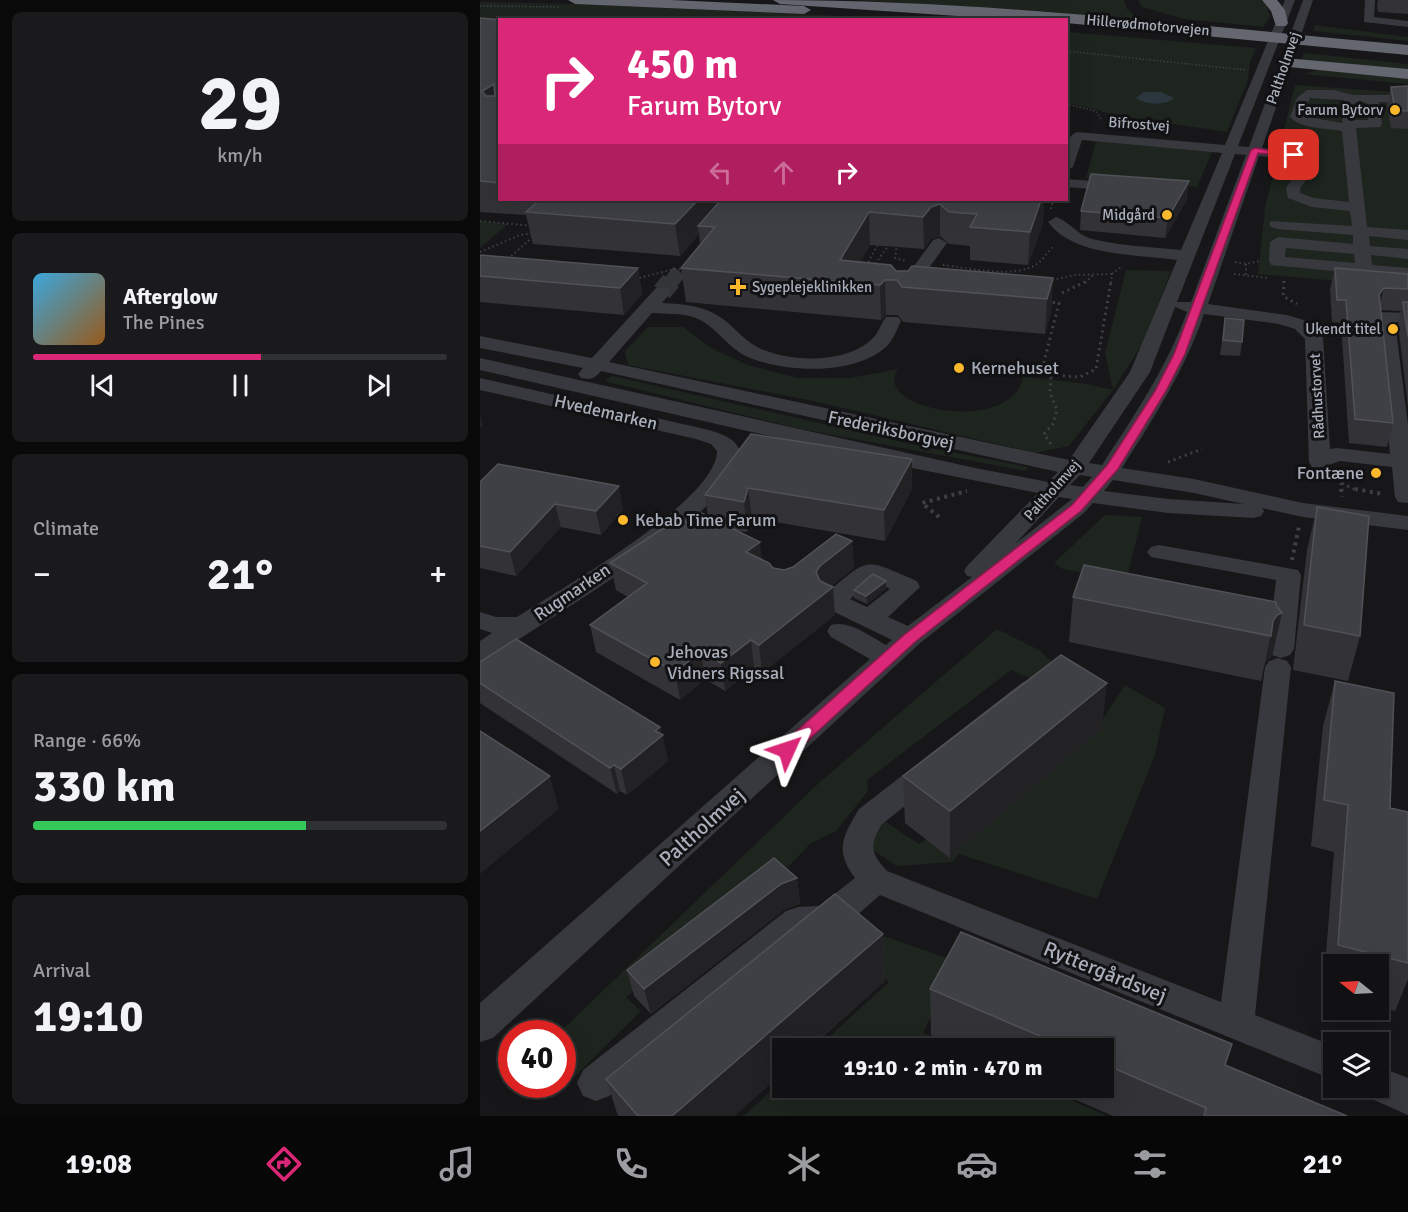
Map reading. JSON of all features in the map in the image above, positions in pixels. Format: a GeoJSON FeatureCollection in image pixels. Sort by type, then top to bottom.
{"type":"FeatureCollection","features":[{"type":"Feature","properties":{"kind":"highway"},"geometry":{"type":"LineString","coordinates":[[575,0],[804,10],[924,18]]}},
{"type":"Feature","properties":{"kind":"highway","name":"Hillerødmotorvejen"},"geometry":{"type":"LineString","coordinates":[[780,0],[1058,18]]}},
{"type":"Feature","properties":{"kind":"highway"},"geometry":{"type":"LineString","coordinates":[[1269,0],[1278,10],[1281,23]]}},
{"type":"Feature","properties":{"kind":"highway"},"geometry":{"type":"LineString","coordinates":[[1134,8],[1151,15],[1182,21],[1408,43]]}},
{"type":"Feature","properties":{"kind":"highway","name":"Hillerødmotorvejen"},"geometry":{"type":"LineString","coordinates":[[1068,19],[1408,50]]}},
{"type":"Feature","properties":{"kind":"highway","name":"Hillerødmotorvejen"},"geometry":{"type":"LineString","coordinates":[[1068,28],[1408,60]]}},
{"type":"Feature","properties":{"kind":"highway"},"geometry":{"type":"LineString","coordinates":[[1361,29],[1408,35]]}},
{"type":"Feature","properties":{"kind":"highway"},"geometry":{"type":"LineString","coordinates":[[1286,61],[1408,74]]}},
{"type":"Feature","properties":{"kind":"street","name":"Paltholmvej"},"geometry":{"type":"LineString","coordinates":[[480,1026],[907,641],[1074,468],[1100,434],[1140,372],[1290,0]]}},
{"type":"Feature","properties":{"kind":"street","name":"Paltholmvej"},"geometry":{"type":"LineString","coordinates":[[907,641],[1077,508],[1108,473],[1160,391],[1179,354],[1198,308],[1286,61],[1305,21],[1308,0]]}},
{"type":"Feature","properties":{"kind":"street"},"geometry":{"type":"LineString","coordinates":[[1382,1],[1371,0],[1368,20],[1408,24]]}},
{"type":"Feature","properties":{"kind":"street"},"geometry":{"type":"LineString","coordinates":[[1267,59],[1286,61]]}},
{"type":"Feature","properties":{"kind":"street"},"geometry":{"type":"LineString","coordinates":[[1354,97],[1373,101],[1375,124],[1349,126],[1296,117],[1303,98],[1314,93],[1408,99]]}},
{"type":"Feature","properties":{"kind":"street"},"geometry":{"type":"LineString","coordinates":[[1354,97],[1349,101],[1349,126],[1365,208],[1360,231],[1366,278]]}},
{"type":"Feature","properties":{"kind":"street"},"geometry":{"type":"LineString","coordinates":[[1099,138],[1101,119]]}},
{"type":"Feature","properties":{"kind":"street","name":"Bifrostvej"},"geometry":{"type":"LineString","coordinates":[[1068,161],[1077,136],[1231,150]]}},
{"type":"Feature","properties":{"kind":"street"},"geometry":{"type":"LineString","coordinates":[[1231,150],[1255,150],[1294,155],[1310,163],[1310,166],[1293,188],[1293,195],[1299,199],[1319,204],[1365,208]]}},
{"type":"Feature","properties":{"kind":"street"},"geometry":{"type":"LineString","coordinates":[[1068,183],[1137,188]]}},
{"type":"Feature","properties":{"kind":"street"},"geometry":{"type":"LineString","coordinates":[[1056,222],[1067,233],[1086,243],[1187,256]]}},
{"type":"Feature","properties":{"kind":"street"},"geometry":{"type":"LineString","coordinates":[[1277,224],[1408,235]]}},
{"type":"Feature","properties":{"kind":"street"},"geometry":{"type":"LineString","coordinates":[[1408,254],[1278,242],[1277,261],[1366,278],[1408,273]]}},
{"type":"Feature","properties":{"kind":"street"},"geometry":{"type":"LineString","coordinates":[[903,299],[915,276],[939,243]]}},
{"type":"Feature","properties":{"kind":"street"},"geometry":{"type":"LineString","coordinates":[[578,383],[598,365],[662,292]]}},
{"type":"Feature","properties":{"kind":"street","name":"Rådhustorvet"},"geometry":{"type":"LineString","coordinates":[[1169,304],[1281,319],[1301,325],[1314,338],[1329,458]]}},
{"type":"Feature","properties":{"kind":"street"},"geometry":{"type":"LineString","coordinates":[[648,308],[673,309],[706,316],[752,352],[775,359],[803,363],[852,358],[869,350],[882,340],[892,321]]}},
{"type":"Feature","properties":{"kind":"street"},"geometry":{"type":"LineString","coordinates":[[1407,497],[1385,316],[1408,318]]}},
{"type":"Feature","properties":{"kind":"street","name":"Frederiksborgvej"},"geometry":{"type":"LineString","coordinates":[[480,342],[598,365],[937,441],[1074,468],[1194,486],[1303,510],[1408,523]]}},
{"type":"Feature","properties":{"kind":"street","name":"Frederiksborgvej"},"geometry":{"type":"LineString","coordinates":[[480,364],[578,383],[824,441],[1055,489],[1143,504],[1278,513],[1303,510]]}},
{"type":"Feature","properties":{"kind":"street","name":"Hvedemarken"},"geometry":{"type":"LineString","coordinates":[[480,384],[702,434],[718,440],[728,449]]}},
{"type":"Feature","properties":{"kind":"street","name":"Rugmarken"},"geometry":{"type":"LineString","coordinates":[[480,653],[650,541],[693,507],[720,476],[728,461],[728,449]]}},
{"type":"Feature","properties":{"kind":"street"},"geometry":{"type":"LineString","coordinates":[[1329,458],[1404,462]]}},
{"type":"Feature","properties":{"kind":"street"},"geometry":{"type":"LineString","coordinates":[[1159,552],[1289,575],[1236,1024]]}},
{"type":"Feature","properties":{"kind":"street"},"geometry":{"type":"LineString","coordinates":[[1226,605],[1284,616]]}},
{"type":"Feature","properties":{"kind":"street"},"geometry":{"type":"LineString","coordinates":[[869,619],[907,641]]}},
{"type":"Feature","properties":{"kind":"street"},"geometry":{"type":"LineString","coordinates":[[480,621],[494,625],[523,625]]}},
{"type":"Feature","properties":{"kind":"street"},"geometry":{"type":"LineString","coordinates":[[840,631],[907,641]]}},
{"type":"Feature","properties":{"kind":"street"},"geometry":{"type":"LineString","coordinates":[[596,1083],[798,921],[825,920],[876,880],[859,863],[856,840],[870,817],[1033,689]]}},
{"type":"Feature","properties":{"kind":"street","name":"Ryttergårdsvej"},"geometry":{"type":"LineString","coordinates":[[876,880],[1323,1059]]}},
{"type":"Feature","properties":{"kind":"street"},"geometry":{"type":"LineString","coordinates":[[1389,1088],[1408,1097]]}},
{"type":"Feature","properties":{"kind":"path"},"geometry":{"type":"LineString","coordinates":[[1068,51],[1246,70]]}},
{"type":"Feature","properties":{"kind":"path"},"geometry":{"type":"LineString","coordinates":[[1068,104],[1096,111],[1101,119]]}},
{"type":"Feature","properties":{"kind":"path"},"geometry":{"type":"LineString","coordinates":[[480,221],[534,226]]}},
{"type":"Feature","properties":{"kind":"path"},"geometry":{"type":"LineString","coordinates":[[480,253],[524,232],[537,233],[503,263]]}},
{"type":"Feature","properties":{"kind":"path"},"geometry":{"type":"LineString","coordinates":[[900,239],[896,245],[897,260],[925,263]]}},
{"type":"Feature","properties":{"kind":"path"},"geometry":{"type":"LineString","coordinates":[[861,274],[880,240]]}},
{"type":"Feature","properties":{"kind":"path"},"geometry":{"type":"LineString","coordinates":[[867,264],[875,264],[892,241]]}},
{"type":"Feature","properties":{"kind":"path"},"geometry":{"type":"LineString","coordinates":[[960,268],[1015,270],[1039,262],[1053,247]]}},
{"type":"Feature","properties":{"kind":"path"},"geometry":{"type":"LineString","coordinates":[[1238,262],[1246,264],[1246,276]]}},
{"type":"Feature","properties":{"kind":"path"},"geometry":{"type":"LineString","coordinates":[[1051,375],[1079,378],[1089,375],[1096,369],[1113,274],[1118,268],[1127,265]]}},
{"type":"Feature","properties":{"kind":"path"},"geometry":{"type":"LineString","coordinates":[[632,280],[675,269],[686,270]]}},
{"type":"Feature","properties":{"kind":"path"},"geometry":{"type":"LineString","coordinates":[[1012,281],[1015,270]]}},
{"type":"Feature","properties":{"kind":"path"},"geometry":{"type":"LineString","coordinates":[[1062,293],[1085,283],[1094,274]]}},
{"type":"Feature","properties":{"kind":"path"},"geometry":{"type":"LineString","coordinates":[[1043,282],[1074,275],[1113,274]]}},
{"type":"Feature","properties":{"kind":"path"},"geometry":{"type":"LineString","coordinates":[[1056,450],[1044,434],[1058,420],[1059,412],[1048,386],[1051,375],[1044,362],[1060,298]]}},
{"type":"Feature","properties":{"kind":"path"},"geometry":{"type":"LineString","coordinates":[[1047,302],[1059,303]]}},
{"type":"Feature","properties":{"kind":"path"},"geometry":{"type":"LineString","coordinates":[[1161,465],[1202,449]]}},
{"type":"Feature","properties":{"kind":"path"},"geometry":{"type":"LineString","coordinates":[[1329,458],[1341,483],[1342,497]]}},
{"type":"Feature","properties":{"kind":"path"},"geometry":{"type":"LineString","coordinates":[[1341,483],[1358,491],[1407,497]]}},
{"type":"Feature","properties":{"kind":"path"},"geometry":{"type":"LineString","coordinates":[[939,517],[922,503],[973,491]]}},
{"type":"Feature","properties":{"kind":"path"},"geometry":{"type":"LineString","coordinates":[[1289,575],[1303,510]]}},
{"type":"Feature","properties":{"kind":"shaded area"},"geometry":{"type":"Polygon","coordinates":[[[850,0],[1124,0],[1127,9],[1139,20],[1026,10],[850,0]]]}},
{"type":"Feature","properties":{"kind":"shaded area"},"geometry":{"type":"Polygon","coordinates":[[[1138,0],[1261,0],[1266,3],[1270,17],[1263,27],[1184,19],[1142,7],[1138,0]]]}},
{"type":"Feature","properties":{"kind":"shaded area"},"geometry":{"type":"Polygon","coordinates":[[[480,2],[887,18],[498,18],[480,22],[480,2]]]}},
{"type":"Feature","properties":{"kind":"shaded area"},"geometry":{"type":"Polygon","coordinates":[[[1315,25],[1408,37],[1408,41],[1313,31],[1315,25]]]}},
{"type":"Feature","properties":{"kind":"shaded area"},"geometry":{"type":"Polygon","coordinates":[[[1068,32],[1256,48],[1250,62],[1248,80],[1227,132],[1112,115],[1068,103],[1068,32]]]}},
{"type":"Feature","properties":{"kind":"shaded area"},"geometry":{"type":"Polygon","coordinates":[[[1304,53],[1408,64],[1408,70],[1301,61],[1304,53]]]}},
{"type":"Feature","properties":{"kind":"shaded area"},"geometry":{"type":"Polygon","coordinates":[[[1321,69],[1408,76],[1408,84],[1304,74],[1321,69]]]}},
{"type":"Feature","properties":{"kind":"shaded area","name":"Farum Bytorv"},"geometry":{"type":"Polygon","coordinates":[[[1295,85],[1408,93],[1408,287],[1258,274],[1265,208],[1295,85]]]}},
{"type":"Feature","properties":{"kind":"shaded area"},"geometry":{"type":"Polygon","coordinates":[[[1144,92],[1161,92],[1174,98],[1155,104],[1136,98],[1144,92]]]}},
{"type":"Feature","properties":{"kind":"shaded area"},"geometry":{"type":"Polygon","coordinates":[[[1096,141],[1212,152],[1197,187],[1086,178],[1096,141]]]}},
{"type":"Feature","properties":{"kind":"shaded area"},"geometry":{"type":"Polygon","coordinates":[[[480,221],[508,224],[480,248],[480,221]]]}},
{"type":"Feature","properties":{"kind":"shaded area"},"geometry":{"type":"Polygon","coordinates":[[[1126,270],[1171,271],[1143,343],[1113,390],[1105,353],[1126,270]]]}},
{"type":"Feature","properties":{"kind":"shaded area"},"geometry":{"type":"Polygon","coordinates":[[[648,327],[683,327],[711,348],[748,365],[797,378],[850,378],[898,369],[895,384],[904,396],[922,405],[946,410],[971,411],[995,406],[1014,395],[1023,377],[1087,384],[1113,390],[1069,446],[1035,453],[813,401],[628,365],[625,351],[648,327]]]}},
{"type":"Feature","properties":{"kind":"shaded area"},"geometry":{"type":"Polygon","coordinates":[[[612,376],[920,446],[1028,467],[1026,471],[801,429],[604,381],[612,376]]]}},
{"type":"Feature","properties":{"kind":"shaded area"},"geometry":{"type":"Polygon","coordinates":[[[1105,515],[1142,517],[1126,581],[1063,569],[1054,563],[1105,515]]]}},
{"type":"Feature","properties":{"kind":"shaded area"},"geometry":{"type":"Polygon","coordinates":[[[997,629],[1039,650],[1063,672],[1050,687],[1011,670],[867,780],[868,791],[836,831],[811,843],[779,876],[626,997],[641,1011],[576,1075],[576,1020],[573,1020],[820,782],[997,629]]]}},
{"type":"Feature","properties":{"kind":"shaded area"},"geometry":{"type":"Polygon","coordinates":[[[1125,685],[1165,708],[1155,755],[1097,899],[959,854],[952,862],[897,866],[871,849],[881,819],[919,844],[929,837],[945,850],[1099,725],[1125,685]]]}},
{"type":"Feature","properties":{"kind":"shaded area"},"geometry":{"type":"Polygon","coordinates":[[[854,926],[959,962],[923,1033],[935,1038],[828,1038],[889,982],[842,939],[854,926]]]}},
{"type":"Feature","properties":{"kind":"shaded area"},"geometry":{"type":"Polygon","coordinates":[[[772,1090],[772,1098],[1066,1098],[1107,1116],[744,1116],[772,1090]]]}},
{"type":"Feature","properties":{"kind":"building"},"geometry":{"type":"Polygon","coordinates":[[[480,18],[498,20],[498,183],[480,181],[480,18]],[[494,84],[482,91],[486,96],[495,96],[494,84]]]}},
{"type":"Feature","properties":{"kind":"building"},"geometry":{"type":"Polygon","coordinates":[[[1408,86],[1408,111],[1395,110],[1391,87],[1408,86]]]}},
{"type":"Feature","properties":{"kind":"building"},"geometry":{"type":"Polygon","coordinates":[[[1091,174],[1189,181],[1168,218],[1081,211],[1091,174]]]}},
{"type":"Feature","properties":{"kind":"building"},"geometry":{"type":"Polygon","coordinates":[[[539,201],[697,201],[675,224],[526,212],[539,201]]]}},
{"type":"Feature","properties":{"kind":"building"},"geometry":{"type":"Polygon","coordinates":[[[720,201],[1041,201],[1030,232],[970,227],[977,214],[949,212],[940,204],[931,207],[923,217],[869,212],[840,260],[891,265],[896,271],[908,271],[912,266],[1053,278],[1047,299],[902,287],[897,280],[885,280],[880,285],[681,268],[715,227],[698,226],[720,201]]]}},
{"type":"Feature","properties":{"kind":"building"},"geometry":{"type":"Polygon","coordinates":[[[480,255],[638,268],[620,288],[480,276],[480,255]]]}},
{"type":"Feature","properties":{"kind":"building"},"geometry":{"type":"Polygon","coordinates":[[[1335,268],[1408,274],[1408,289],[1384,288],[1379,294],[1393,423],[1355,419],[1346,300],[1337,300],[1335,268]]]}},
{"type":"Feature","properties":{"kind":"building"},"geometry":{"type":"Polygon","coordinates":[[[1403,302],[1408,302],[1408,337],[1403,302]]]}},
{"type":"Feature","properties":{"kind":"building"},"geometry":{"type":"Polygon","coordinates":[[[1225,318],[1244,320],[1242,342],[1223,340],[1225,318]]]}},
{"type":"Feature","properties":{"kind":"building"},"geometry":{"type":"Polygon","coordinates":[[[751,434],[912,459],[884,510],[748,488],[744,502],[705,495],[751,434]]]}},
{"type":"Feature","properties":{"kind":"building"},"geometry":{"type":"Polygon","coordinates":[[[498,464],[619,486],[596,511],[555,504],[510,552],[480,546],[480,482],[498,464]]]}},
{"type":"Feature","properties":{"kind":"building"},"geometry":{"type":"Polygon","coordinates":[[[1317,507],[1369,516],[1360,636],[1304,625],[1317,507]]]}},
{"type":"Feature","properties":{"kind":"building"},"geometry":{"type":"Polygon","coordinates":[[[697,511],[760,542],[746,552],[769,563],[773,568],[784,570],[793,567],[836,534],[852,541],[820,566],[816,572],[820,581],[833,587],[759,645],[751,640],[721,663],[701,651],[675,672],[590,625],[647,583],[610,563],[679,518],[688,523],[697,511]]]}},
{"type":"Feature","properties":{"kind":"building"},"geometry":{"type":"Polygon","coordinates":[[[1084,565],[1276,602],[1282,613],[1277,615],[1273,621],[1271,636],[1073,597],[1084,565]]]}},
{"type":"Feature","properties":{"kind":"building"},"geometry":{"type":"Polygon","coordinates":[[[873,574],[886,581],[866,596],[854,590],[873,574]]]}},
{"type":"Feature","properties":{"kind":"building"},"geometry":{"type":"Polygon","coordinates":[[[516,639],[660,727],[655,731],[663,735],[621,769],[614,765],[610,768],[480,683],[480,662],[516,639]]]}},
{"type":"Feature","properties":{"kind":"building"},"geometry":{"type":"Polygon","coordinates":[[[1061,655],[1107,683],[950,811],[903,776],[1061,655]]]}},
{"type":"Feature","properties":{"kind":"building"},"geometry":{"type":"Polygon","coordinates":[[[1335,681],[1394,693],[1390,808],[1408,812],[1408,963],[1389,958],[1389,954],[1373,954],[1338,945],[1348,805],[1324,800],[1335,681]]]}},
{"type":"Feature","properties":{"kind":"building"},"geometry":{"type":"Polygon","coordinates":[[[480,731],[550,776],[480,831],[480,731]]]}},
{"type":"Feature","properties":{"kind":"building"},"geometry":{"type":"Polygon","coordinates":[[[774,858],[797,878],[781,884],[644,989],[627,970],[774,858]]]}},
{"type":"Feature","properties":{"kind":"building"},"geometry":{"type":"Polygon","coordinates":[[[835,894],[883,934],[672,1116],[638,1116],[606,1079],[835,894]]]}},
{"type":"Feature","properties":{"kind":"building"},"geometry":{"type":"Polygon","coordinates":[[[961,932],[1232,1044],[1225,1065],[1347,1116],[1204,1116],[1206,1108],[1114,1068],[1114,1038],[1045,1038],[930,989],[961,932]]]}},
{"type":"Feature","properties":{"kind":"tunnel"},"geometry":{"type":"LineString","coordinates":[[670,283],[684,266]]}},
{"type":"Feature","properties":{"kind":"tunnel"},"geometry":{"type":"LineString","coordinates":[[662,292],[671,281]]}},
{"type":"Feature","properties":{"kind":"place","name":"Farum Bytorv"},"geometry":{"type":"Point","coordinates":[1395,110]}},
{"type":"Feature","properties":{"kind":"place","name":"Midgård"},"geometry":{"type":"Point","coordinates":[1167,215]}},
{"type":"Feature","properties":{"kind":"place","name":"Sygeplejeklinikken"},"geometry":{"type":"Point","coordinates":[738,287]}},
{"type":"Feature","properties":{"kind":"place","name":"Ukendt titel"},"geometry":{"type":"Point","coordinates":[1393,329]}},
{"type":"Feature","properties":{"kind":"place","name":"Kernehuset"},"geometry":{"type":"Point","coordinates":[959,368]}},
{"type":"Feature","properties":{"kind":"place","name":"Fontæne"},"geometry":{"type":"Point","coordinates":[1376,473]}},
{"type":"Feature","properties":{"kind":"place","name":"Kebab Time Farum"},"geometry":{"type":"Point","coordinates":[623,520]}},
{"type":"Feature","properties":{"kind":"place","name":"Jehovas Vidners Rigssal"},"geometry":{"type":"Point","coordinates":[655,662]}},
{"type":"Feature","properties":{"kind":"route"},"geometry":{"type":"LineString","coordinates":[[787,750],[910,638],[1077,508],[1089,495],[1113,466],[1160,391],[1179,354],[1188,335],[1255,150],[1294,155]]}}]}
